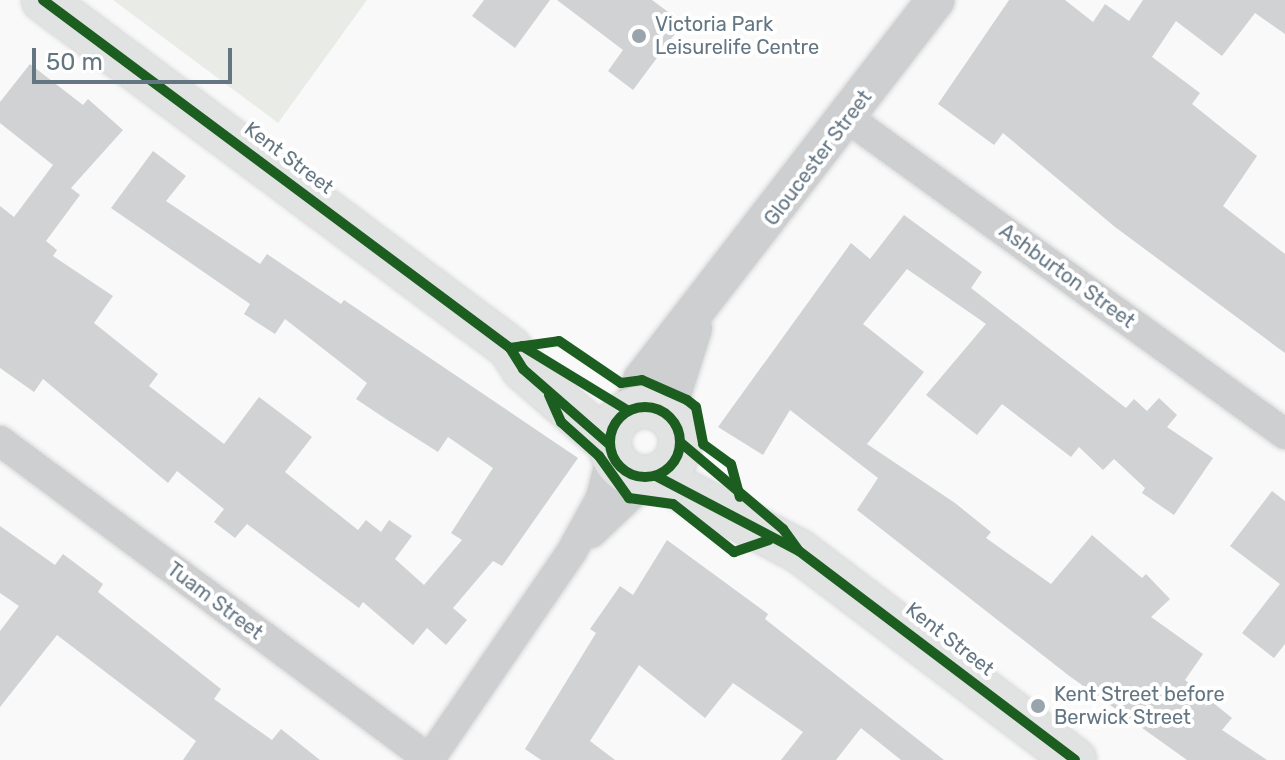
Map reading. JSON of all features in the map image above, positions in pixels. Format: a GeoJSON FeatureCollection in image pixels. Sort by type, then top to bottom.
{"type":"FeatureCollection","features":[{"type":"Feature","properties":{"kind":"main road","name":"Kent Street"},"geometry":{"type":"LineString","coordinates":[[43,0],[510,348],[523,369],[621,429]]}},
{"type":"Feature","properties":{"kind":"main road"},"geometry":{"type":"LineString","coordinates":[[661,410],[678,432],[676,459],[653,476],[632,475],[621,429],[661,410]]}},
{"type":"Feature","properties":{"kind":"main road","name":"Kent Street"},"geometry":{"type":"LineString","coordinates":[[678,432],[783,529],[799,551]]}},
{"type":"Feature","properties":{"kind":"main road","name":"Kent Street"},"geometry":{"type":"LineString","coordinates":[[653,476],[799,551],[1075,760]]}},
{"type":"Feature","properties":{"kind":"street","name":"Gloucester Street"},"geometry":{"type":"LineString","coordinates":[[429,760],[572,551],[601,498],[621,429],[642,380],[698,314],[849,119],[936,0]]}},
{"type":"Feature","properties":{"kind":"street","name":"Ashburton Street"},"geometry":{"type":"LineString","coordinates":[[849,119],[1285,434]]}},
{"type":"Feature","properties":{"kind":"street","name":"Gloucester Street"},"geometry":{"type":"LineString","coordinates":[[678,432],[672,394],[698,314]]}},
{"type":"Feature","properties":{"kind":"street","name":"Tuam Street"},"geometry":{"type":"LineString","coordinates":[[0,441],[429,760]]}},
{"type":"Feature","properties":{"kind":"street","name":"Gloucester Street"},"geometry":{"type":"LineString","coordinates":[[572,551],[653,476]]}},
{"type":"Feature","properties":{"kind":"shaded area"},"geometry":{"type":"Polygon","coordinates":[[[113,0],[367,0],[278,123],[113,0]]]}},
{"type":"Feature","properties":{"kind":"building"},"geometry":{"type":"Polygon","coordinates":[[[484,0],[550,0],[515,48],[472,16],[484,0]]]}},
{"type":"Feature","properties":{"kind":"building","name":"Victoria Park Leisurelife Centre"},"geometry":{"type":"Polygon","coordinates":[[[557,0],[652,0],[683,23],[633,90],[608,71],[623,50],[557,0]]]}},
{"type":"Feature","properties":{"kind":"building"},"geometry":{"type":"Polygon","coordinates":[[[1009,0],[1065,0],[1093,22],[1105,4],[1129,21],[1143,0],[1285,0],[1285,34],[1255,13],[1222,56],[1176,21],[1152,57],[1200,93],[1192,104],[1257,156],[1223,206],[1285,254],[1285,353],[1115,227],[1003,133],[994,145],[938,104],[1009,0]]]}},
{"type":"Feature","properties":{"kind":"building"},"geometry":{"type":"Polygon","coordinates":[[[30,64],[83,105],[88,99],[123,130],[71,188],[80,195],[46,241],[57,250],[53,256],[113,296],[94,323],[158,374],[149,386],[224,444],[259,397],[312,437],[285,472],[358,530],[366,520],[381,532],[389,520],[412,536],[395,559],[424,585],[462,540],[451,533],[493,468],[448,437],[438,452],[356,399],[367,383],[285,319],[275,334],[244,314],[250,304],[111,208],[153,151],[186,176],[166,201],[260,264],[267,254],[341,304],[344,300],[578,458],[502,566],[493,561],[453,608],[467,620],[446,645],[427,628],[413,645],[363,602],[359,608],[247,524],[235,538],[214,522],[224,509],[177,471],[168,483],[43,379],[34,392],[0,368],[0,206],[14,217],[53,165],[0,123],[0,102],[30,64]]]}},
{"type":"Feature","properties":{"kind":"building"},"geometry":{"type":"Polygon","coordinates":[[[904,215],[982,272],[971,288],[1126,408],[1134,399],[1147,411],[1159,398],[1177,415],[1167,427],[1213,458],[1174,515],[1142,493],[1145,488],[1114,459],[1103,470],[1079,447],[1071,457],[1002,404],[977,435],[926,395],[986,324],[907,269],[863,324],[924,372],[867,444],[955,503],[991,532],[986,538],[1051,584],[1092,535],[1142,578],[1146,574],[1170,599],[1151,617],[1203,654],[1185,680],[1232,718],[1222,730],[1267,760],[1187,760],[1068,675],[857,510],[878,478],[790,410],[763,455],[718,427],[851,243],[870,259],[904,215]]]}},
{"type":"Feature","properties":{"kind":"building"},"geometry":{"type":"Polygon","coordinates":[[[1272,491],[1285,501],[1285,644],[1274,658],[1242,633],[1280,584],[1230,546],[1272,491]]]}},
{"type":"Feature","properties":{"kind":"building"},"geometry":{"type":"Polygon","coordinates":[[[0,526],[55,565],[63,554],[103,584],[98,592],[221,689],[214,699],[272,740],[281,729],[320,760],[183,760],[196,741],[57,635],[0,707],[0,631],[19,606],[0,593],[0,526]]]}},
{"type":"Feature","properties":{"kind":"building"},"geometry":{"type":"Polygon","coordinates":[[[667,540],[768,614],[765,619],[944,760],[901,760],[861,728],[836,760],[781,760],[803,732],[733,683],[705,718],[639,665],[590,741],[615,760],[541,760],[525,749],[596,633],[590,629],[620,586],[633,595],[667,540]]]}},
{"type":"Feature","properties":{"kind":"cycle path"},"geometry":{"type":"LineString","coordinates":[[43,0],[510,348],[523,369],[609,444]]}},
{"type":"Feature","properties":{"kind":"cycle path"},"geometry":{"type":"LineString","coordinates":[[510,348],[559,341],[621,383],[642,380],[687,400],[696,407],[703,444],[731,464],[740,497]]}},
{"type":"Feature","properties":{"kind":"cycle path"},"geometry":{"type":"LineString","coordinates":[[522,346],[627,410]]}},
{"type":"Feature","properties":{"kind":"cycle path"},"geometry":{"type":"LineString","coordinates":[[549,395],[561,422],[599,456],[629,498],[673,504],[734,552],[769,540]]}},
{"type":"Feature","properties":{"kind":"cycle path"},"geometry":{"type":"LineString","coordinates":[[652,407],[674,422],[680,442],[678,456],[670,467],[659,475],[638,477],[620,467],[612,456],[610,435],[620,417],[631,409],[652,407]]}},
{"type":"Feature","properties":{"kind":"cycle path"},"geometry":{"type":"LineString","coordinates":[[680,442],[783,529],[799,551]]}},
{"type":"Feature","properties":{"kind":"cycle path"},"geometry":{"type":"LineString","coordinates":[[656,476],[799,551],[1075,760]]}},
{"type":"Feature","properties":{"kind":"place","name":"Victoria Park Leisurelife Centre"},"geometry":{"type":"Point","coordinates":[639,36]}},
{"type":"Feature","properties":{"kind":"place","name":"Kent Street before Berwick Street"},"geometry":{"type":"Point","coordinates":[1038,706]}}]}
